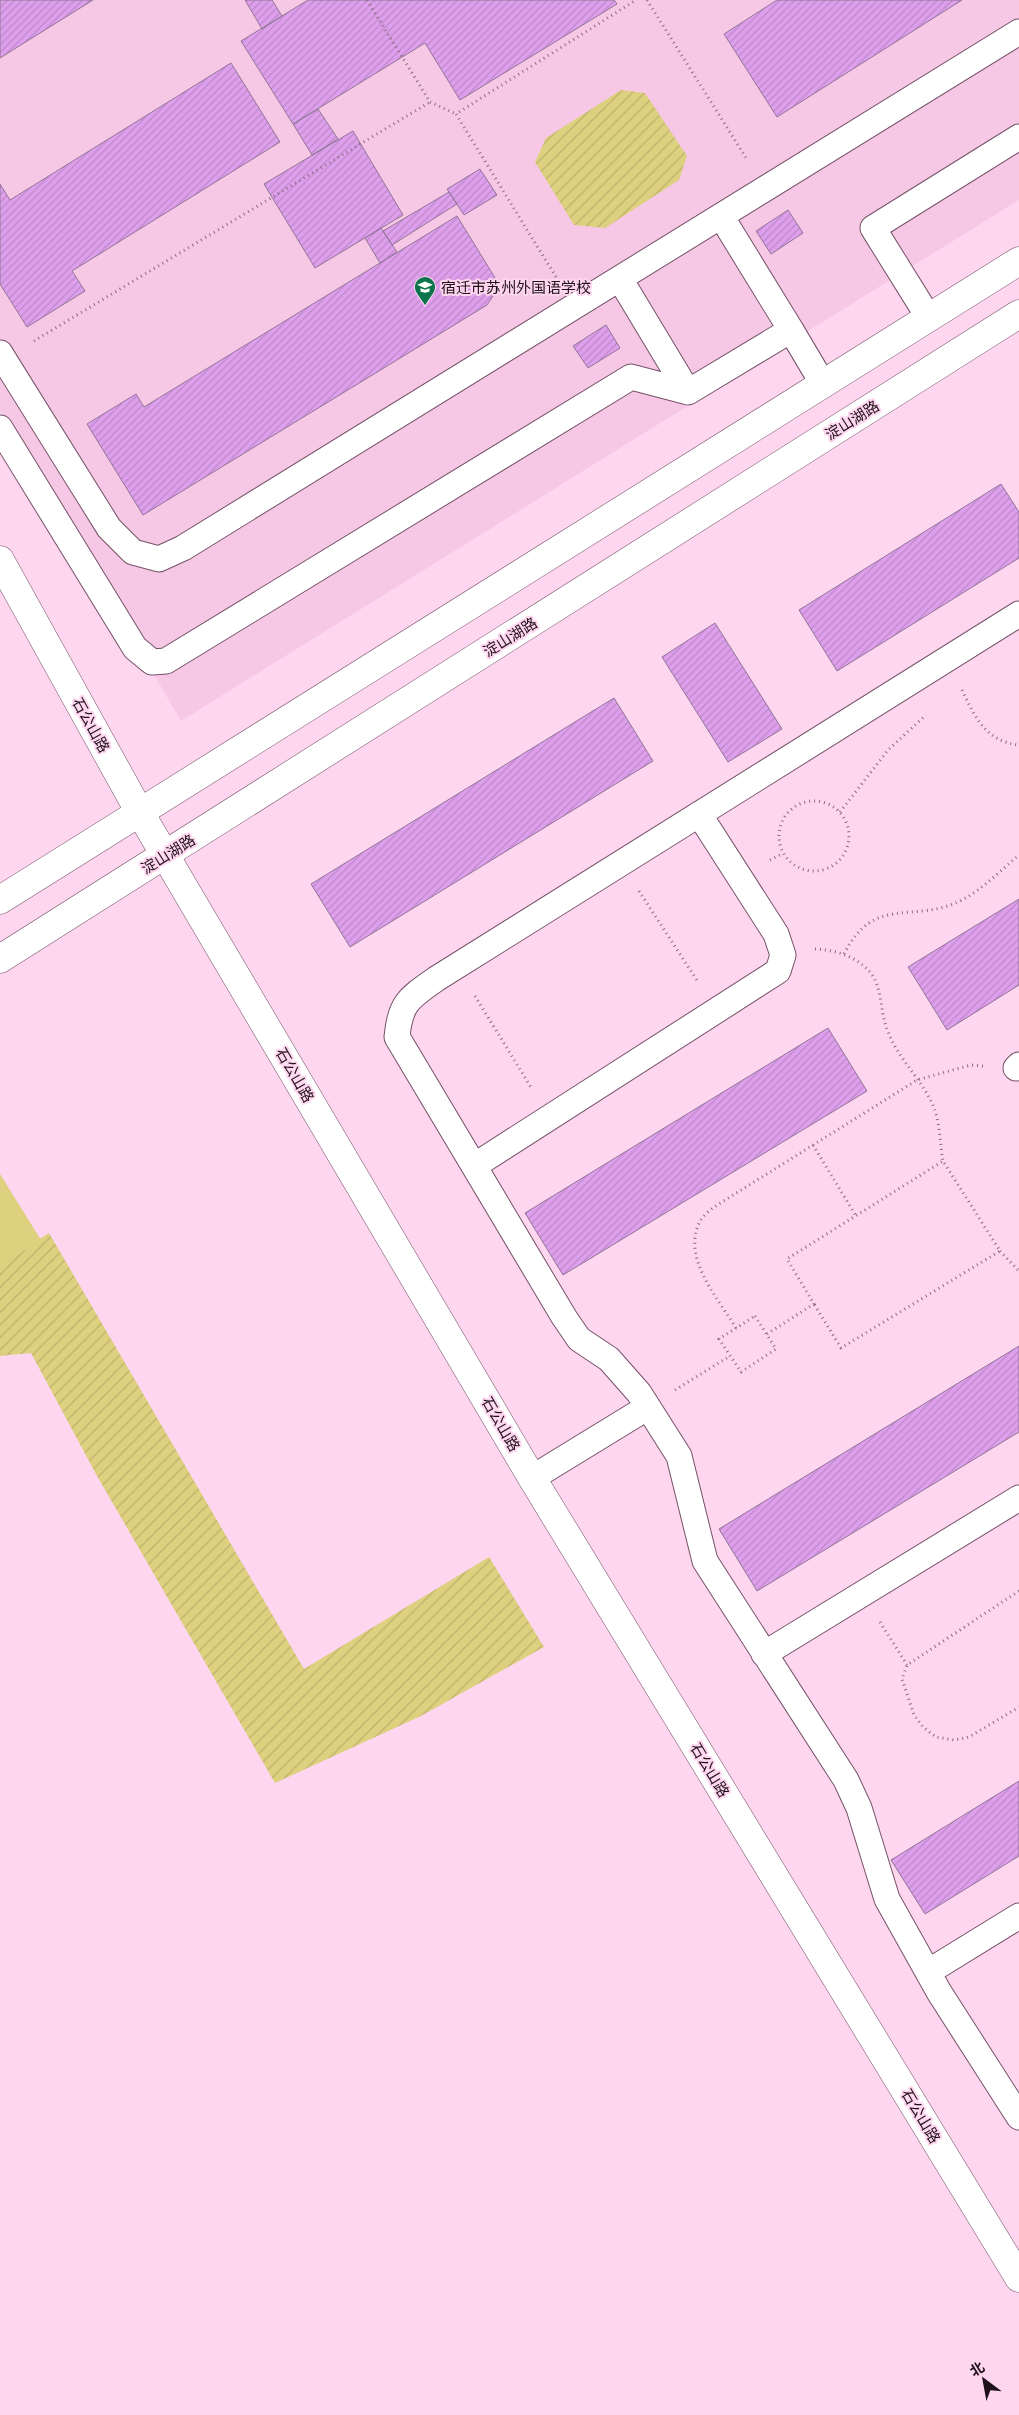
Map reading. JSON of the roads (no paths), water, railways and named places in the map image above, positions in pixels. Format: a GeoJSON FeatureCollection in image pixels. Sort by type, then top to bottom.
{"type":"FeatureCollection","features":[{"type":"Feature","properties":{"kind":"street"},"geometry":{"type":"LineString","coordinates":[[0,900],[139,811],[1019,261]]}},
{"type":"Feature","properties":{"kind":"street","name":"淀山湖路"},"geometry":{"type":"LineString","coordinates":[[0,959],[1019,314]]}},
{"type":"Feature","properties":{"kind":"street","name":"石公山路"},"geometry":{"type":"LineString","coordinates":[[0,560],[139,811],[532,1478],[1019,2278]]}},
{"type":"Feature","properties":{"kind":"lane"},"geometry":{"type":"LineString","coordinates":[[2,356],[109,528],[133,552],[159,559],[183,548],[1019,32]]}},
{"type":"Feature","properties":{"kind":"lane"},"geometry":{"type":"LineString","coordinates":[[929,318],[873,228],[1019,137]]}},
{"type":"Feature","properties":{"kind":"lane"},"geometry":{"type":"LineString","coordinates":[[721,216],[823,384]]}},
{"type":"Feature","properties":{"kind":"lane"},"geometry":{"type":"LineString","coordinates":[[620,279],[688,392]]}},
{"type":"Feature","properties":{"kind":"lane"},"geometry":{"type":"LineString","coordinates":[[0,428],[135,648],[152,662],[166,661],[631,377],[688,392],[791,330]]}},
{"type":"Feature","properties":{"kind":"lane"},"geometry":{"type":"LineString","coordinates":[[1019,614],[415,993],[399,1014],[397,1037],[579,1339],[609,1359],[639,1393],[679,1456],[705,1561],[846,1780],[859,1808],[887,1899],[928,1972],[1019,2117]]}},
{"type":"Feature","properties":{"kind":"lane"},"geometry":{"type":"LineString","coordinates":[[474,1166],[778,971],[783,955],[776,934],[699,814]]}},
{"type":"Feature","properties":{"kind":"lane"},"geometry":{"type":"LineString","coordinates":[[532,1478],[648,1407]]}},
{"type":"Feature","properties":{"kind":"lane"},"geometry":{"type":"LineString","coordinates":[[764,1654],[1019,1498]]}},
{"type":"Feature","properties":{"kind":"lane"},"geometry":{"type":"LineString","coordinates":[[928,1972],[1019,1916]]}},
{"type":"Feature","properties":{"kind":"place","name":"宿迁市苏州外国语学校"},"geometry":{"type":"Point","coordinates":[425,306]}}]}
